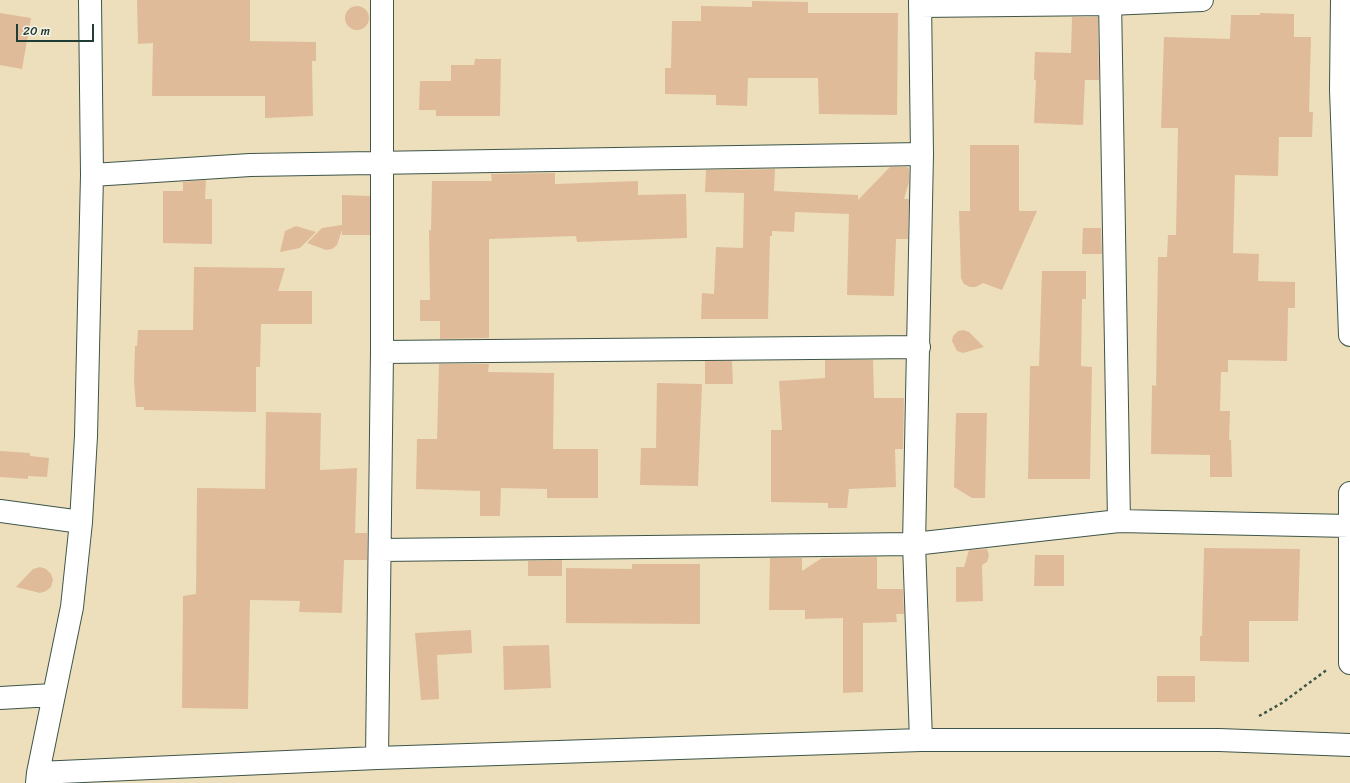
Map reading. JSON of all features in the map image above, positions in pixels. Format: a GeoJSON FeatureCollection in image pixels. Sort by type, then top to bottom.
{"type":"FeatureCollection","features":[{"type":"Feature","properties":{"kind":"street"},"geometry":{"type":"LineString","coordinates":[[90,0],[92,175],[86,436],[81,522],[72,607],[53,695],[38,778],[377,758],[921,740],[1220,740],[1350,745]]}},
{"type":"Feature","properties":{"kind":"street"},"geometry":{"type":"LineString","coordinates":[[377,758],[382,352],[380,164],[382,0]]}},
{"type":"Feature","properties":{"kind":"street"},"geometry":{"type":"LineString","coordinates":[[921,740],[914,544],[922,154],[920,3],[1202,0]]}},
{"type":"Feature","properties":{"kind":"street"},"geometry":{"type":"LineString","coordinates":[[1342,0],[1350,336]]}},
{"type":"Feature","properties":{"kind":"street"},"geometry":{"type":"LineString","coordinates":[[1110,2],[1118,521]]}},
{"type":"Feature","properties":{"kind":"street"},"geometry":{"type":"LineString","coordinates":[[92,175],[250,165],[922,154]]}},
{"type":"Feature","properties":{"kind":"street"},"geometry":{"type":"LineString","coordinates":[[382,352],[919,347]]}},
{"type":"Feature","properties":{"kind":"street"},"geometry":{"type":"LineString","coordinates":[[1349,658],[1350,493]]}},
{"type":"Feature","properties":{"kind":"street"},"geometry":{"type":"LineString","coordinates":[[0,511],[81,522]]}},
{"type":"Feature","properties":{"kind":"street"},"geometry":{"type":"LineString","coordinates":[[380,550],[914,544],[1118,521],[1349,526]]}},
{"type":"Feature","properties":{"kind":"street"},"geometry":{"type":"LineString","coordinates":[[0,698],[53,695]]}},
{"type":"Feature","properties":{"kind":"path"},"geometry":{"type":"LineString","coordinates":[[1257,718],[1349,658]]}},
{"type":"Feature","properties":{"kind":"building"},"geometry":{"type":"Polygon","coordinates":[[[137,0],[250,0],[250,41],[316,42],[316,61],[312,61],[313,116],[265,118],[265,96],[152,96],[153,43],[138,44],[137,0]]]}},
{"type":"Feature","properties":{"kind":"building"},"geometry":{"type":"Polygon","coordinates":[[[752,1],[808,2],[808,13],[898,13],[897,115],[819,114],[818,78],[748,78],[747,106],[716,105],[716,95],[665,94],[665,68],[671,68],[672,21],[701,21],[701,6],[752,7],[752,1]]]}},
{"type":"Feature","properties":{"kind":"building"},"geometry":{"type":"Polygon","coordinates":[[[357,6],[366,9],[369,18],[366,27],[357,30],[348,27],[345,18],[348,9],[357,6]]]}},
{"type":"Feature","properties":{"kind":"building"},"geometry":{"type":"Polygon","coordinates":[[[0,13],[31,18],[22,69],[0,65],[0,13]]]}},
{"type":"Feature","properties":{"kind":"building"},"geometry":{"type":"Polygon","coordinates":[[[1260,13],[1294,14],[1294,37],[1311,37],[1309,112],[1313,112],[1312,137],[1279,137],[1278,176],[1235,175],[1233,253],[1259,254],[1258,281],[1295,282],[1295,308],[1288,308],[1287,361],[1228,360],[1228,372],[1221,372],[1220,411],[1230,411],[1229,440],[1231,440],[1232,477],[1210,477],[1210,455],[1151,454],[1152,385],[1156,386],[1158,257],[1167,257],[1168,235],[1176,235],[1178,128],[1161,128],[1164,37],[1230,39],[1231,15],[1260,15],[1260,13]]]}},
{"type":"Feature","properties":{"kind":"building"},"geometry":{"type":"Polygon","coordinates":[[[1072,17],[1098,17],[1099,80],[1085,80],[1083,125],[1034,123],[1036,80],[1034,80],[1035,52],[1071,53],[1072,17]]]}},
{"type":"Feature","properties":{"kind":"building"},"geometry":{"type":"Polygon","coordinates":[[[475,59],[501,59],[500,116],[436,116],[436,110],[419,110],[420,81],[451,81],[451,65],[474,65],[475,59]]]}},
{"type":"Feature","properties":{"kind":"building"},"geometry":{"type":"Polygon","coordinates":[[[970,145],[1019,145],[1019,211],[1037,211],[1002,290],[983,283],[976,287],[970,287],[964,284],[961,278],[959,211],[970,211],[970,145]]]}},
{"type":"Feature","properties":{"kind":"building"},"geometry":{"type":"Polygon","coordinates":[[[890,167],[907,167],[909,169],[909,182],[904,199],[909,199],[908,239],[896,239],[894,296],[847,295],[849,214],[795,212],[794,232],[772,231],[772,236],[770,236],[768,319],[701,319],[702,293],[714,294],[716,247],[743,248],[744,193],[705,192],[706,170],[775,169],[774,191],[858,195],[858,200],[890,167]]]}},
{"type":"Feature","properties":{"kind":"building"},"geometry":{"type":"Polygon","coordinates":[[[555,173],[555,184],[638,181],[638,195],[686,194],[687,238],[577,242],[576,236],[489,239],[489,338],[440,339],[440,321],[420,321],[420,300],[430,300],[429,230],[431,230],[432,181],[492,181],[491,174],[555,173]]]}},
{"type":"Feature","properties":{"kind":"building"},"geometry":{"type":"Polygon","coordinates":[[[206,180],[205,199],[212,199],[212,244],[163,243],[163,191],[183,191],[183,182],[206,180]]]}},
{"type":"Feature","properties":{"kind":"building"},"geometry":{"type":"Polygon","coordinates":[[[342,195],[370,196],[370,235],[342,235],[342,230],[337,245],[332,249],[326,250],[307,243],[322,228],[342,225],[342,195]]]}},
{"type":"Feature","properties":{"kind":"building"},"geometry":{"type":"Polygon","coordinates":[[[296,226],[316,232],[300,248],[280,252],[285,231],[296,226]]]}},
{"type":"Feature","properties":{"kind":"building"},"geometry":{"type":"Polygon","coordinates":[[[1083,228],[1101,228],[1102,254],[1082,254],[1083,228]]]}},
{"type":"Feature","properties":{"kind":"building"},"geometry":{"type":"Polygon","coordinates":[[[194,267],[285,268],[278,291],[312,291],[312,324],[261,324],[260,367],[256,367],[256,412],[144,410],[144,407],[136,407],[134,381],[135,346],[137,346],[138,330],[193,330],[194,267]]]}},
{"type":"Feature","properties":{"kind":"building"},"geometry":{"type":"Polygon","coordinates":[[[1042,271],[1086,271],[1086,299],[1082,299],[1081,366],[1092,367],[1090,479],[1028,479],[1030,366],[1039,366],[1042,271]]]}},
{"type":"Feature","properties":{"kind":"building"},"geometry":{"type":"Polygon","coordinates":[[[963,330],[969,332],[984,347],[963,353],[957,351],[952,341],[953,336],[958,331],[963,330]]]}},
{"type":"Feature","properties":{"kind":"building"},"geometry":{"type":"Polygon","coordinates":[[[825,360],[873,360],[874,398],[904,398],[903,449],[895,449],[896,487],[849,489],[847,508],[828,508],[828,503],[771,502],[771,430],[782,430],[779,381],[825,378],[825,360]]]}},
{"type":"Feature","properties":{"kind":"building"},"geometry":{"type":"Polygon","coordinates":[[[705,361],[732,361],[733,384],[705,384],[705,361]]]}},
{"type":"Feature","properties":{"kind":"building"},"geometry":{"type":"Polygon","coordinates":[[[439,364],[489,364],[488,372],[554,373],[553,449],[598,449],[598,498],[547,498],[547,489],[501,488],[500,516],[480,516],[480,491],[416,489],[417,439],[437,439],[439,364]]]}},
{"type":"Feature","properties":{"kind":"building"},"geometry":{"type":"Polygon","coordinates":[[[657,383],[702,384],[698,486],[640,485],[641,448],[656,448],[657,383]]]}},
{"type":"Feature","properties":{"kind":"building"},"geometry":{"type":"Polygon","coordinates":[[[266,412],[321,413],[320,470],[357,468],[355,533],[367,533],[367,560],[344,560],[342,613],[299,612],[300,601],[250,600],[248,709],[182,708],[183,596],[196,594],[197,488],[265,489],[266,412]]]}},
{"type":"Feature","properties":{"kind":"building"},"geometry":{"type":"Polygon","coordinates":[[[956,413],[987,413],[985,498],[972,498],[954,487],[956,413]]]}},
{"type":"Feature","properties":{"kind":"building"},"geometry":{"type":"Polygon","coordinates":[[[0,451],[30,453],[30,456],[49,458],[47,477],[28,476],[28,479],[0,477],[0,451]]]}},
{"type":"Feature","properties":{"kind":"building"},"geometry":{"type":"Polygon","coordinates":[[[1204,548],[1300,549],[1298,621],[1249,621],[1249,662],[1200,661],[1204,548]]]}},
{"type":"Feature","properties":{"kind":"building"},"geometry":{"type":"Polygon","coordinates":[[[987,549],[989,555],[987,562],[982,565],[983,601],[956,602],[956,567],[964,567],[969,550],[987,549]]]}},
{"type":"Feature","properties":{"kind":"building"},"geometry":{"type":"Polygon","coordinates":[[[1035,555],[1064,555],[1064,586],[1034,586],[1035,555]]]}},
{"type":"Feature","properties":{"kind":"building"},"geometry":{"type":"Polygon","coordinates":[[[877,557],[877,589],[903,589],[904,614],[896,614],[897,622],[863,623],[863,692],[843,693],[843,618],[805,619],[805,610],[769,610],[770,558],[802,558],[802,571],[822,558],[877,557]]]}},
{"type":"Feature","properties":{"kind":"building"},"geometry":{"type":"Polygon","coordinates":[[[562,560],[562,576],[528,576],[528,561],[562,560]]]}},
{"type":"Feature","properties":{"kind":"building"},"geometry":{"type":"Polygon","coordinates":[[[632,564],[700,564],[700,624],[566,623],[566,568],[632,569],[632,564]]]}},
{"type":"Feature","properties":{"kind":"building"},"geometry":{"type":"Polygon","coordinates":[[[40,567],[46,569],[51,574],[53,580],[51,587],[40,593],[16,587],[33,569],[40,567]]]}},
{"type":"Feature","properties":{"kind":"building"},"geometry":{"type":"Polygon","coordinates":[[[471,630],[472,653],[437,655],[439,699],[421,700],[415,633],[471,630]]]}},
{"type":"Feature","properties":{"kind":"building"},"geometry":{"type":"Polygon","coordinates":[[[549,645],[551,688],[504,690],[503,646],[549,645]]]}},
{"type":"Feature","properties":{"kind":"building"},"geometry":{"type":"Polygon","coordinates":[[[1157,676],[1195,676],[1195,702],[1157,702],[1157,676]]]}}]}
